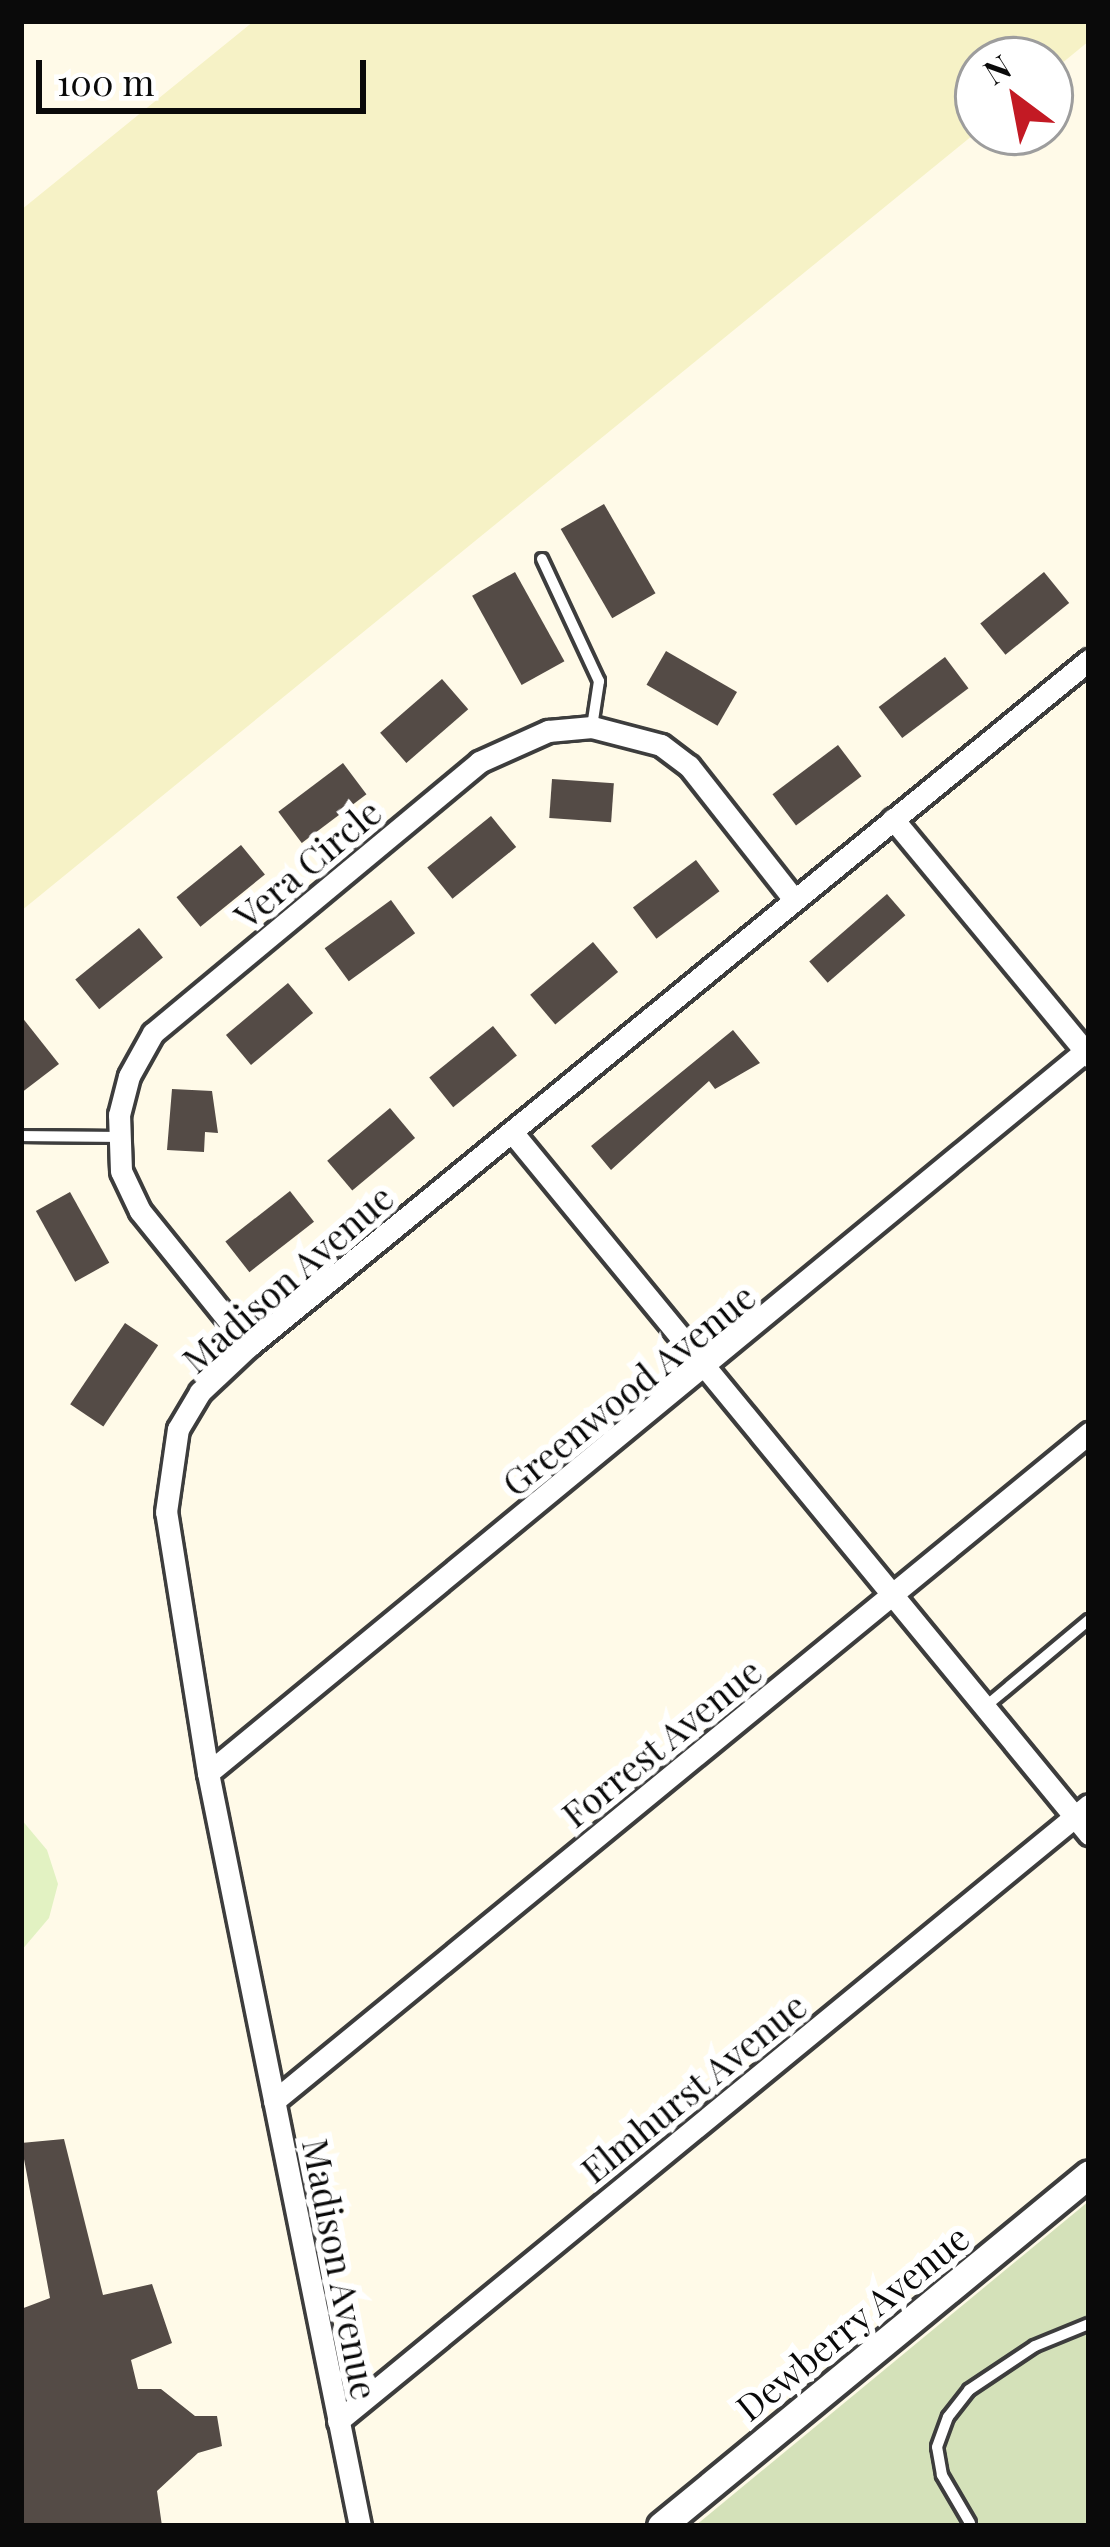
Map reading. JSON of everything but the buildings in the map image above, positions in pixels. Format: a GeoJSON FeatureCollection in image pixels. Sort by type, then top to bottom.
{"type":"FeatureCollection","features":[{"type":"Feature","properties":{"kind":"street","name":"Madison Avenue"},"geometry":{"type":"LineString","coordinates":[[360,2526],[208,1773],[166,1513],[169,1464],[200,1392],[249,1346],[792,897],[1089,660]]}},
{"type":"Feature","properties":{"kind":"street","name":"Vera Circle"},"geometry":{"type":"LineString","coordinates":[[249,1346],[140,1211],[121,1171],[118,1137],[129,1076],[153,1033],[479,762],[515,740],[592,727],[662,745],[689,766],[792,897]]}},
{"type":"Feature","properties":{"kind":"street"},"geometry":{"type":"LineString","coordinates":[[893,819],[1087,1053]]}},
{"type":"Feature","properties":{"kind":"street","name":"Greenwood Avenue"},"geometry":{"type":"LineString","coordinates":[[208,1773],[706,1370],[1087,1053]]}},
{"type":"Feature","properties":{"kind":"street"},"geometry":{"type":"LineString","coordinates":[[512,1132],[893,1595],[1084,1818]]}},
{"type":"Feature","properties":{"kind":"street","name":"Forrest Avenue"},"geometry":{"type":"LineString","coordinates":[[274,2101],[1089,1433]]}},
{"type":"Feature","properties":{"kind":"street","name":"Elmhurst Avenue"},"geometry":{"type":"LineString","coordinates":[[338,2421],[1084,1818]]}},
{"type":"Feature","properties":{"kind":"street","name":"Dewberry Avenue"},"geometry":{"type":"LineString","coordinates":[[661,2526],[1089,2174]]}},
{"type":"Feature","properties":{"kind":"lane"},"geometry":{"type":"LineString","coordinates":[[542,559],[599,681],[592,727]]}},
{"type":"Feature","properties":{"kind":"lane"},"geometry":{"type":"LineString","coordinates":[[21,1136],[118,1137]]}},
{"type":"Feature","properties":{"kind":"lane"},"geometry":{"type":"LineString","coordinates":[[986,1706],[1089,1620]]}},
{"type":"Feature","properties":{"kind":"lane"},"geometry":{"type":"LineString","coordinates":[[970,2525],[939,2462],[948,2417],[969,2390],[1035,2346],[1089,2324]]}},
{"type":"Feature","properties":{"kind":"shaded area"},"geometry":{"type":"Polygon","coordinates":[[[254,21],[1089,21],[1089,41],[1074,53],[1074,36],[954,36],[954,151],[21,911],[21,210],[254,21]]]}},
{"type":"Feature","properties":{"kind":"green space"},"geometry":{"type":"Polygon","coordinates":[[[21,1819],[47,1850],[58,1884],[49,1918],[21,1951],[21,1819]]]}},
{"type":"Feature","properties":{"kind":"green space"},"geometry":{"type":"Polygon","coordinates":[[[1089,2201],[1089,2526],[695,2526],[1089,2201]]]}}]}
